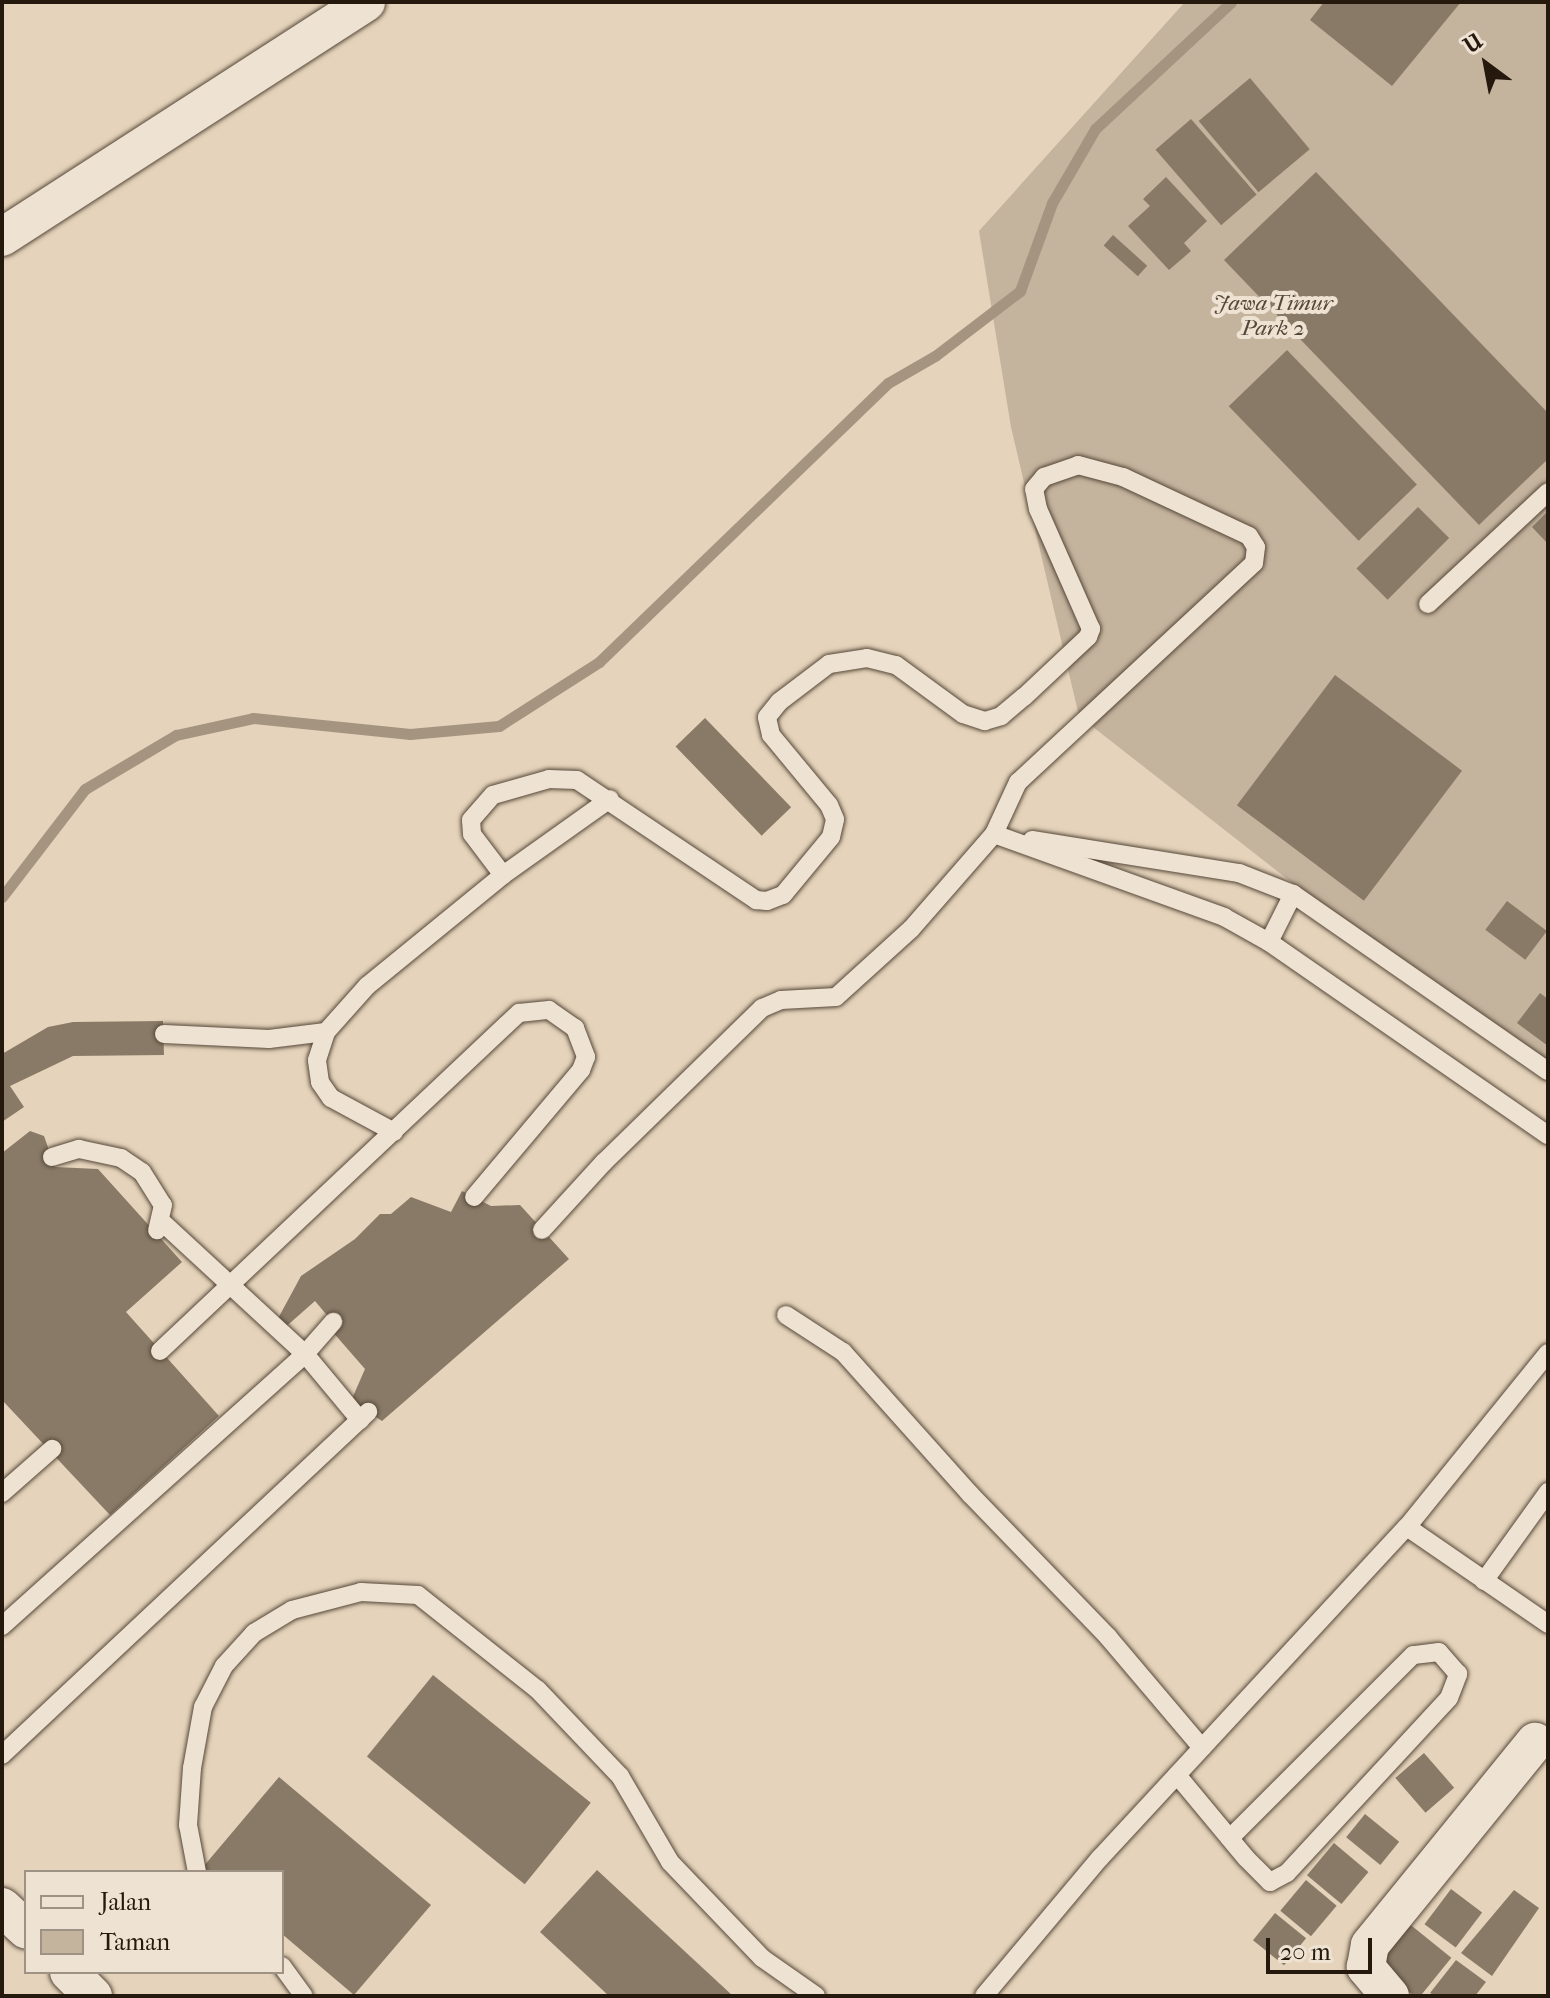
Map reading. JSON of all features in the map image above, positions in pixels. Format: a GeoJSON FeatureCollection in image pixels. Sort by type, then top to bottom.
{"type":"FeatureCollection","features":[{"type":"Feature","properties":{"kind":"street"},"geometry":{"type":"LineString","coordinates":[[2,237],[366,2]]}},
{"type":"Feature","properties":{"kind":"street"},"geometry":{"type":"LineString","coordinates":[[1390,1996],[1366,1967],[1370,1945],[1535,1742]]}},
{"type":"Feature","properties":{"kind":"street"},"geometry":{"type":"LineString","coordinates":[[2,1907],[24,1927]]}},
{"type":"Feature","properties":{"kind":"street"},"geometry":{"type":"LineString","coordinates":[[71,1974],[93,1996]]}},
{"type":"Feature","properties":{"kind":"lane"},"geometry":{"type":"LineString","coordinates":[[503,875],[472,834],[471,820],[493,795],[549,779],[577,780],[610,799],[756,900],[783,895],[831,837],[835,819],[829,805],[771,735],[767,717],[779,702],[829,664],[867,658],[896,665],[963,714],[985,721],[1001,716],[1088,637],[1091,629],[1038,509],[1034,489],[1044,477],[1078,465],[1123,477],[1249,536],[1256,547],[1254,563],[1018,782],[994,834],[911,929],[836,997],[781,1000],[762,1008],[604,1162],[542,1230]]}},
{"type":"Feature","properties":{"kind":"lane"},"geometry":{"type":"LineString","coordinates":[[1428,604],[1548,492]]}},
{"type":"Feature","properties":{"kind":"lane"},"geometry":{"type":"LineString","coordinates":[[394,1132],[331,1098],[320,1082],[317,1060],[326,1032],[367,986],[503,875],[610,799]]}},
{"type":"Feature","properties":{"kind":"lane"},"geometry":{"type":"LineString","coordinates":[[994,834],[1239,873],[1293,894],[1548,1071]]}},
{"type":"Feature","properties":{"kind":"lane"},"geometry":{"type":"LineString","coordinates":[[994,834],[1224,917],[1269,942],[1362,1011],[1548,1135]]}},
{"type":"Feature","properties":{"kind":"lane"},"geometry":{"type":"LineString","coordinates":[[1269,942],[1293,894]]}},
{"type":"Feature","properties":{"kind":"lane"},"geometry":{"type":"LineString","coordinates":[[160,1351],[519,1013],[537,1008],[562,1016],[583,1043],[586,1057],[581,1070],[474,1197]]}},
{"type":"Feature","properties":{"kind":"lane"},"geometry":{"type":"LineString","coordinates":[[164,1034],[269,1039],[326,1032]]}},
{"type":"Feature","properties":{"kind":"lane"},"geometry":{"type":"LineString","coordinates":[[2,1755],[364,1416],[305,1354],[159,1227],[157,1189],[121,1158],[79,1149],[52,1157]]}},
{"type":"Feature","properties":{"kind":"lane"},"geometry":{"type":"LineString","coordinates":[[786,1315],[843,1352],[970,1494],[1108,1637],[1202,1748]]}},
{"type":"Feature","properties":{"kind":"lane"},"geometry":{"type":"LineString","coordinates":[[2,1626],[305,1354],[333,1322]]}},
{"type":"Feature","properties":{"kind":"lane"},"geometry":{"type":"LineString","coordinates":[[984,1996],[1177,1775],[1407,1527],[1548,1353]]}},
{"type":"Feature","properties":{"kind":"lane"},"geometry":{"type":"LineString","coordinates":[[2,1493],[52,1449]]}},
{"type":"Feature","properties":{"kind":"lane"},"geometry":{"type":"LineString","coordinates":[[1484,1581],[1548,1492]]}},
{"type":"Feature","properties":{"kind":"lane"},"geometry":{"type":"LineString","coordinates":[[1407,1527],[1548,1624]]}},
{"type":"Feature","properties":{"kind":"lane"},"geometry":{"type":"LineString","coordinates":[[197,1870],[188,1825],[192,1768],[203,1707],[224,1666],[254,1633],[292,1610],[361,1592],[418,1595],[538,1690],[620,1776],[670,1862],[762,1958],[816,1996]]}},
{"type":"Feature","properties":{"kind":"lane"},"geometry":{"type":"LineString","coordinates":[[1177,1775],[1230,1838],[1270,1882],[1287,1873],[1449,1698],[1458,1674],[1439,1652],[1413,1655],[1230,1838]]}},
{"type":"Feature","properties":{"kind":"lane"},"geometry":{"type":"LineString","coordinates":[[284,1969],[304,1996]]}},
{"type":"Feature","properties":{"kind":"green space","name":"Jawa Timur Park 2"},"geometry":{"type":"Polygon","coordinates":[[[1185,2],[1548,2],[1548,1083],[1079,716],[1011,427],[979,231],[1185,2]]]}},
{"type":"Feature","properties":{"kind":"building"},"geometry":{"type":"Polygon","coordinates":[[[1324,2],[1461,2],[1392,86],[1310,20],[1324,2]]]}},
{"type":"Feature","properties":{"kind":"building"},"geometry":{"type":"Polygon","coordinates":[[[1250,78],[1310,149],[1258,192],[1199,121],[1250,78]]]}},
{"type":"Feature","properties":{"kind":"building"},"geometry":{"type":"Polygon","coordinates":[[[1191,119],[1257,194],[1221,225],[1156,150],[1191,119]]]}},
{"type":"Feature","properties":{"kind":"building"},"geometry":{"type":"Polygon","coordinates":[[[1316,172],[1548,413],[1548,459],[1479,525],[1224,260],[1316,172]]]}},
{"type":"Feature","properties":{"kind":"building"},"geometry":{"type":"Polygon","coordinates":[[[1166,177],[1207,221],[1184,243],[1191,251],[1169,270],[1128,226],[1150,206],[1143,199],[1166,177]]]}},
{"type":"Feature","properties":{"kind":"building"},"geometry":{"type":"Polygon","coordinates":[[[1113,235],[1147,266],[1138,276],[1104,245],[1113,235]]]}},
{"type":"Feature","properties":{"kind":"building"},"geometry":{"type":"Polygon","coordinates":[[[1287,350],[1417,485],[1359,541],[1229,406],[1287,350]]]}},
{"type":"Feature","properties":{"kind":"building"},"geometry":{"type":"Polygon","coordinates":[[[1418,507],[1449,538],[1388,600],[1356,569],[1418,507]]]}},
{"type":"Feature","properties":{"kind":"building"},"geometry":{"type":"Polygon","coordinates":[[[1548,511],[1548,544],[1532,527],[1548,511]]]}},
{"type":"Feature","properties":{"kind":"building"},"geometry":{"type":"Polygon","coordinates":[[[1335,675],[1462,771],[1364,901],[1237,805],[1335,675]]]}},
{"type":"Feature","properties":{"kind":"building"},"geometry":{"type":"Polygon","coordinates":[[[705,718],[791,807],[762,836],[676,746],[705,718]]]}},
{"type":"Feature","properties":{"kind":"building"},"geometry":{"type":"Polygon","coordinates":[[[1507,901],[1547,931],[1525,960],[1485,930],[1507,901]]]}},
{"type":"Feature","properties":{"kind":"building"},"geometry":{"type":"Polygon","coordinates":[[[1540,993],[1548,999],[1548,1046],[1517,1023],[1540,993]]]}},
{"type":"Feature","properties":{"kind":"building"},"geometry":{"type":"Polygon","coordinates":[[[163,1021],[164,1055],[73,1056],[10,1086],[24,1107],[2,1122],[2,1054],[48,1027],[73,1022],[163,1021]]]}},
{"type":"Feature","properties":{"kind":"building"},"geometry":{"type":"Polygon","coordinates":[[[30,1131],[44,1136],[55,1167],[98,1169],[182,1262],[126,1312],[219,1416],[110,1515],[2,1400],[2,1153],[30,1131]]]}},
{"type":"Feature","properties":{"kind":"building"},"geometry":{"type":"Polygon","coordinates":[[[462,1191],[491,1206],[520,1205],[569,1259],[382,1421],[351,1401],[365,1369],[331,1330],[336,1326],[315,1301],[281,1331],[275,1324],[301,1276],[355,1239],[380,1214],[391,1214],[411,1197],[451,1212],[462,1191]]]}},
{"type":"Feature","properties":{"kind":"building"},"geometry":{"type":"Polygon","coordinates":[[[433,1675],[591,1803],[525,1884],[367,1757],[433,1675]]]}},
{"type":"Feature","properties":{"kind":"building"},"geometry":{"type":"Polygon","coordinates":[[[1424,1753],[1454,1788],[1425,1813],[1395,1778],[1424,1753]]]}},
{"type":"Feature","properties":{"kind":"building"},"geometry":{"type":"Polygon","coordinates":[[[279,1777],[431,1905],[354,1995],[284,1936],[284,1870],[207,1870],[203,1867],[279,1777]]]}},
{"type":"Feature","properties":{"kind":"building"},"geometry":{"type":"Polygon","coordinates":[[[1365,1814],[1399,1842],[1380,1865],[1346,1837],[1365,1814]]]}},
{"type":"Feature","properties":{"kind":"building"},"geometry":{"type":"Polygon","coordinates":[[[1334,1843],[1368,1872],[1341,1904],[1307,1875],[1334,1843]]]}},
{"type":"Feature","properties":{"kind":"building"},"geometry":{"type":"Polygon","coordinates":[[[597,1870],[733,1996],[609,1996],[540,1932],[597,1870]]]}},
{"type":"Feature","properties":{"kind":"building"},"geometry":{"type":"Polygon","coordinates":[[[1306,1880],[1337,1906],[1311,1936],[1280,1911],[1306,1880]]]}},
{"type":"Feature","properties":{"kind":"building"},"geometry":{"type":"Polygon","coordinates":[[[1451,1889],[1482,1912],[1456,1948],[1425,1924],[1451,1889]]]}},
{"type":"Feature","properties":{"kind":"building"},"geometry":{"type":"Polygon","coordinates":[[[1514,1890],[1539,1908],[1492,1976],[1461,1953],[1514,1890]]]}},
{"type":"Feature","properties":{"kind":"building"},"geometry":{"type":"Polygon","coordinates":[[[1275,1913],[1306,1938],[1284,1965],[1253,1940],[1275,1913]]]}},
{"type":"Feature","properties":{"kind":"building"},"geometry":{"type":"Polygon","coordinates":[[[1407,1922],[1451,1958],[1420,1996],[1414,1996],[1374,1963],[1407,1922]]]}},
{"type":"Feature","properties":{"kind":"building"},"geometry":{"type":"Polygon","coordinates":[[[1456,1960],[1486,1982],[1475,1996],[1435,1996],[1430,1993],[1456,1960]]]}},
{"type":"Feature","properties":{"kind":"waterway"},"geometry":{"type":"LineString","coordinates":[[2,897],[85,789],[176,735],[253,718],[410,734],[499,726],[599,662],[888,383],[935,356],[1020,291],[1052,203],[1095,129],[1231,2]]}}]}
